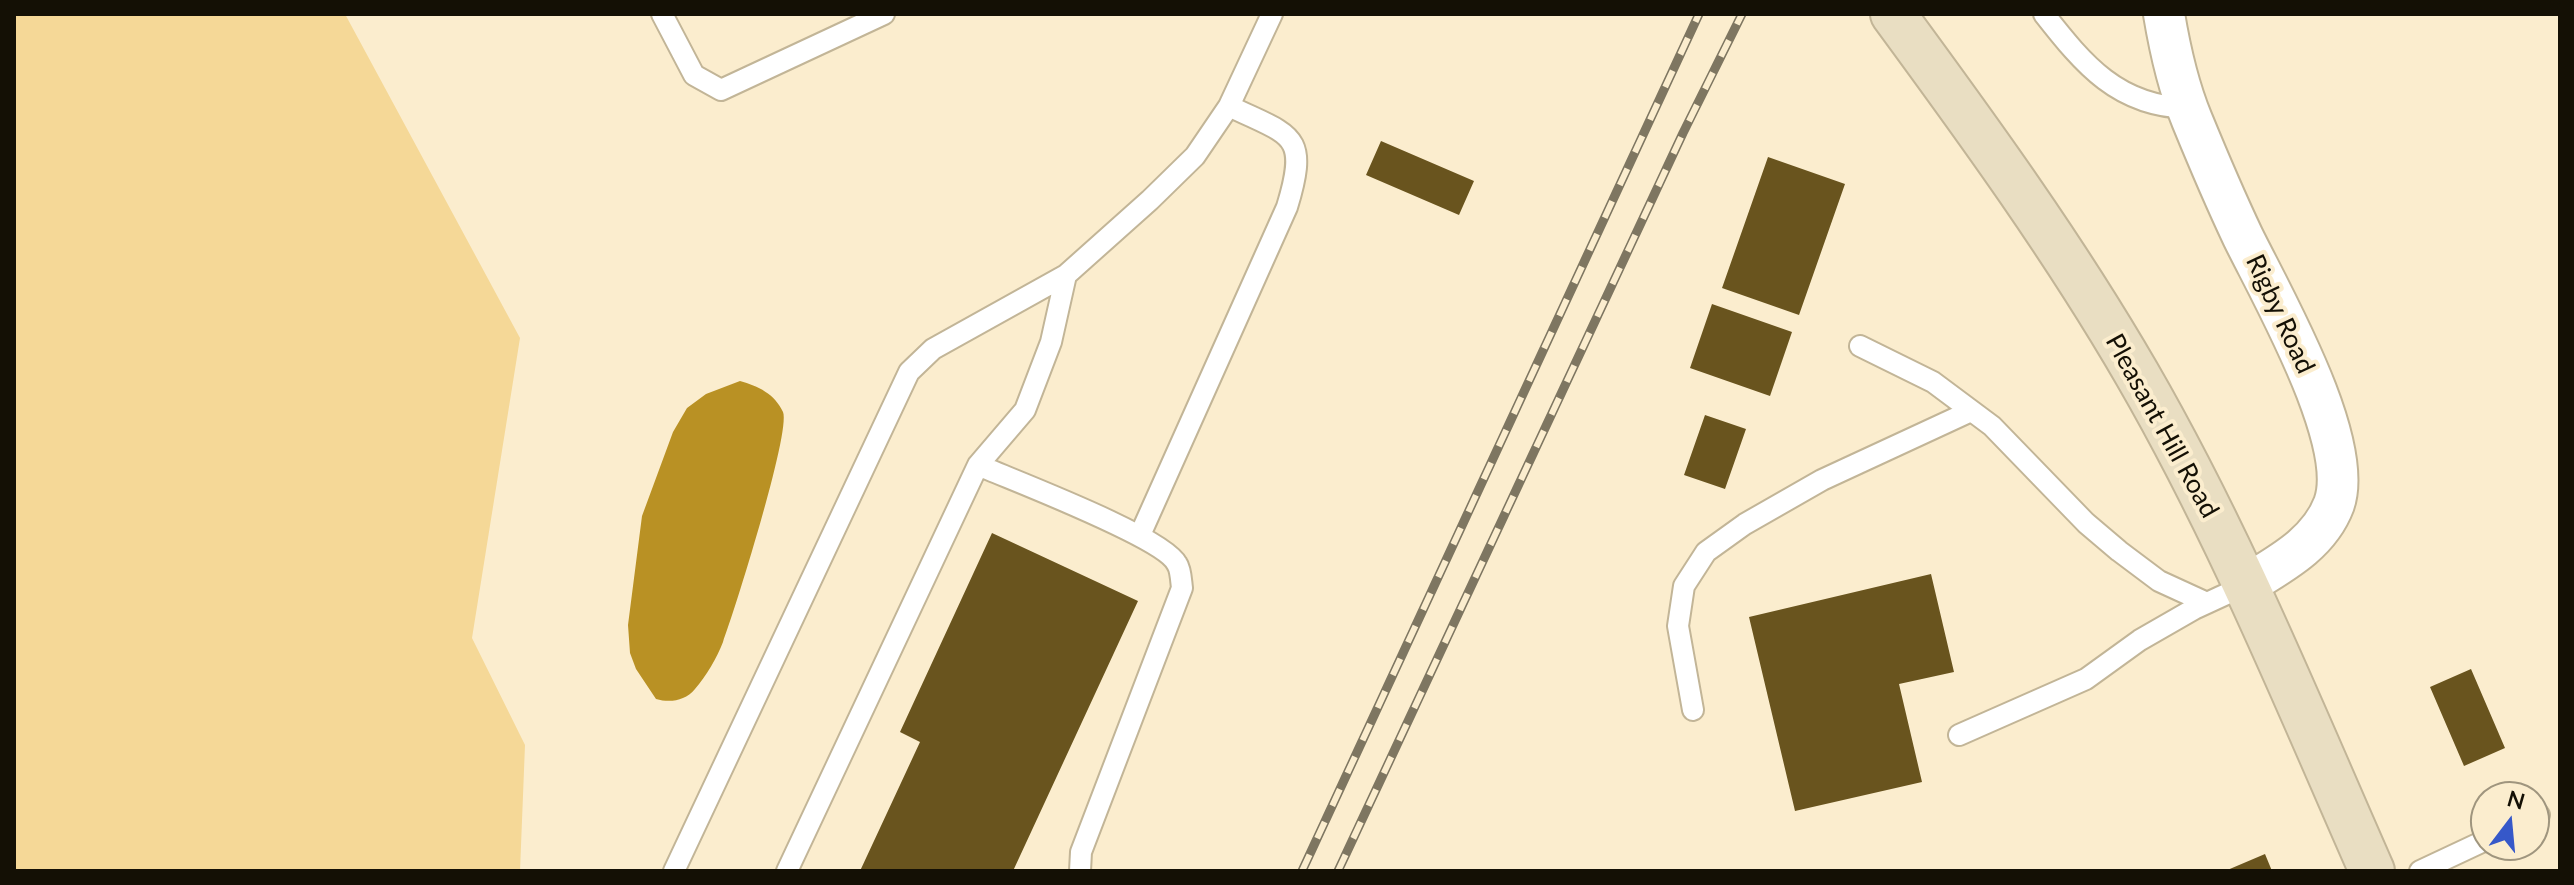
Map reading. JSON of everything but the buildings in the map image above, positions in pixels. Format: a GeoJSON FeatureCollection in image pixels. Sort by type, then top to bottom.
{"type":"FeatureCollection","features":[{"type":"Feature","properties":{"kind":"street","name":"Pleasant Hill Road"},"geometry":{"type":"LineString","coordinates":[[1893,14],[2008,170],[2075,272],[2164,423],[2227,594],[2372,871]]}},
{"type":"Feature","properties":{"kind":"street","name":"Rigby Road"},"geometry":{"type":"LineString","coordinates":[[2164,14],[2177,78],[2187,108],[2235,219],[2313,384],[2336,459],[2338,484],[2334,503],[2314,538],[2287,560],[2227,594]]}},
{"type":"Feature","properties":{"kind":"lane"},"geometry":{"type":"LineString","coordinates":[[662,14],[694,75],[721,90],[884,14]]}},
{"type":"Feature","properties":{"kind":"lane"},"geometry":{"type":"LineString","coordinates":[[674,871],[909,372],[933,349],[1066,275],[1195,156],[1229,106],[1272,14]]}},
{"type":"Feature","properties":{"kind":"lane"},"geometry":{"type":"LineString","coordinates":[[2044,14],[2078,58],[2104,80],[2140,101],[2187,108]]}},
{"type":"Feature","properties":{"kind":"lane"},"geometry":{"type":"LineString","coordinates":[[1140,535],[1287,207],[1296,180],[1298,153],[1287,134],[1229,106]]}},
{"type":"Feature","properties":{"kind":"lane"},"geometry":{"type":"LineString","coordinates":[[787,871],[978,465],[1025,410],[1051,342],[1066,275]]}},
{"type":"Feature","properties":{"kind":"lane"},"geometry":{"type":"LineString","coordinates":[[1860,346],[1933,382],[1992,426],[2086,523],[2159,581],[2227,594]]}},
{"type":"Feature","properties":{"kind":"lane"},"geometry":{"type":"LineString","coordinates":[[1693,710],[1681,657],[1678,626],[1684,586],[1706,552],[1745,524],[1822,480],[1971,411]]}},
{"type":"Feature","properties":{"kind":"lane"},"geometry":{"type":"LineString","coordinates":[[978,465],[1140,535],[1166,551],[1177,564],[1182,588],[1081,852],[1080,871]]}},
{"type":"Feature","properties":{"kind":"lane"},"geometry":{"type":"LineString","coordinates":[[1959,735],[2086,679],[2140,640],[2227,594]]}},
{"type":"Feature","properties":{"kind":"lane"},"geometry":{"type":"LineString","coordinates":[[2420,871],[2470,848]]}},
{"type":"Feature","properties":{"kind":"shaded area"},"geometry":{"type":"Polygon","coordinates":[[[14,14],[345,14],[520,338],[472,638],[525,745],[520,871],[14,871],[14,14]]]}},
{"type":"Feature","properties":{"kind":"shaded area"},"geometry":{"type":"Polygon","coordinates":[[[740,381],[765,392],[783,412],[779,452],[760,524],[723,642],[714,660],[699,684],[687,696],[672,701],[656,699],[636,669],[630,653],[628,625],[642,516],[673,432],[687,408],[706,394],[740,381]]]}},
{"type":"Feature","properties":{"kind":"railway"},"geometry":{"type":"LineString","coordinates":[[1302,871],[1699,14]]}},
{"type":"Feature","properties":{"kind":"railway"},"geometry":{"type":"LineString","coordinates":[[1338,871],[1683,133],[1742,14]]}}]}
